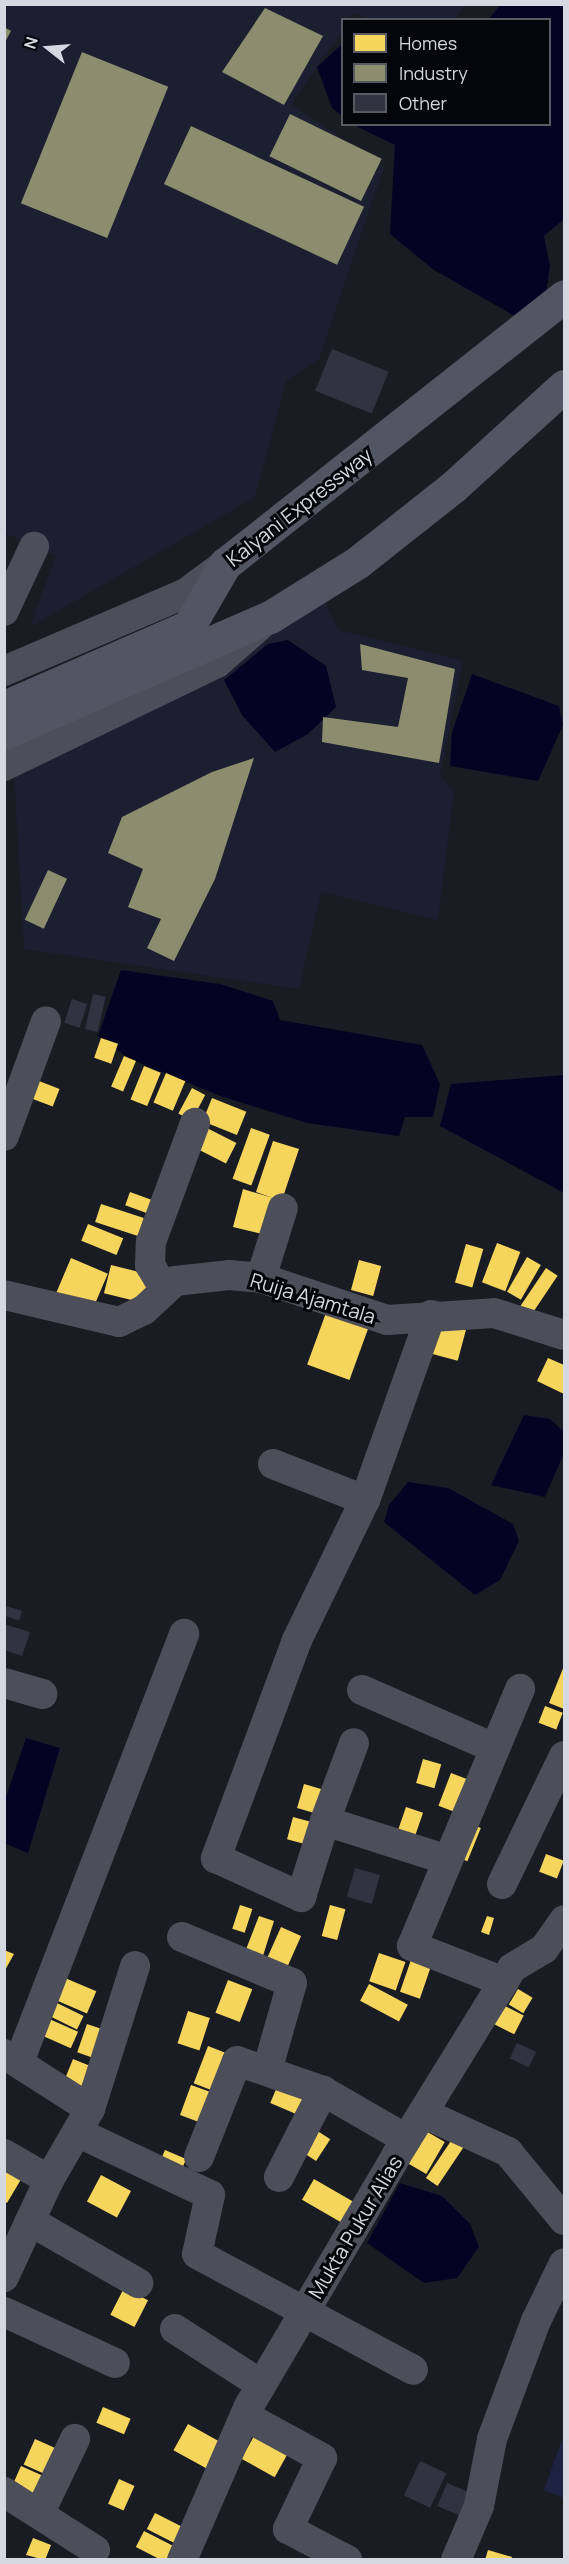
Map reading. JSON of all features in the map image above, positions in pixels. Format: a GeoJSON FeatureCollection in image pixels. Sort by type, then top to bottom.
{"type":"FeatureCollection","features":[{"type":"Feature","properties":{"kind":"highway","name":"Kalyani Expressway"},"geometry":{"type":"LineString","coordinates":[[225,564],[564,296]]}},
{"type":"Feature","properties":{"kind":"highway"},"geometry":{"type":"LineString","coordinates":[[4,733],[162,668],[270,617],[375,549],[564,386]]}},
{"type":"Feature","properties":{"kind":"highway"},"geometry":{"type":"LineString","coordinates":[[4,707],[189,626],[225,564]]}},
{"type":"Feature","properties":{"kind":"street"},"geometry":{"type":"LineString","coordinates":[[4,611],[34,547]]}},
{"type":"Feature","properties":{"kind":"street","name":"Kalyani Expressway"},"geometry":{"type":"LineString","coordinates":[[4,671],[186,593],[225,564]]}},
{"type":"Feature","properties":{"kind":"street"},"geometry":{"type":"LineString","coordinates":[[4,766],[217,663],[270,617]]}},
{"type":"Feature","properties":{"kind":"street"},"geometry":{"type":"LineString","coordinates":[[5,1134],[46,1021]]}},
{"type":"Feature","properties":{"kind":"street"},"geometry":{"type":"LineString","coordinates":[[165,1290],[150,1264],[151,1242],[195,1123]]}},
{"type":"Feature","properties":{"kind":"street"},"geometry":{"type":"LineString","coordinates":[[261,1278],[283,1208]]}},
{"type":"Feature","properties":{"kind":"street","name":"Ruija Ajamtala"},"geometry":{"type":"LineString","coordinates":[[4,1295],[119,1322],[144,1310],[175,1281],[261,1278],[387,1320],[431,1315],[494,1313],[564,1335]]}},
{"type":"Feature","properties":{"kind":"street"},"geometry":{"type":"LineString","coordinates":[[354,1743],[325,1821],[301,1897],[216,1858],[297,1640],[365,1500],[431,1315]]}},
{"type":"Feature","properties":{"kind":"street"},"geometry":{"type":"LineString","coordinates":[[273,1464],[365,1500]]}},
{"type":"Feature","properties":{"kind":"street"},"geometry":{"type":"LineString","coordinates":[[184,1634],[12,2058],[85,2121],[210,2195],[197,2254],[413,2370]]}},
{"type":"Feature","properties":{"kind":"street"},"geometry":{"type":"LineString","coordinates":[[4,1683],[42,1694]]}},
{"type":"Feature","properties":{"kind":"street"},"geometry":{"type":"LineString","coordinates":[[504,1982],[412,1946],[445,1859],[520,1689]]}},
{"type":"Feature","properties":{"kind":"street"},"geometry":{"type":"LineString","coordinates":[[362,1690],[494,1748]]}},
{"type":"Feature","properties":{"kind":"street"},"geometry":{"type":"LineString","coordinates":[[502,1884],[564,1756]]}},
{"type":"Feature","properties":{"kind":"street"},"geometry":{"type":"LineString","coordinates":[[325,1821],[445,1859]]}},
{"type":"Feature","properties":{"kind":"street","name":"Mukta Pukur Alias"},"geometry":{"type":"LineString","coordinates":[[182,2559],[245,2416],[406,2139],[512,1968],[544,1948],[564,1920]]}},
{"type":"Feature","properties":{"kind":"street"},"geometry":{"type":"LineString","coordinates":[[182,1937],[292,1983],[267,2072]]}},
{"type":"Feature","properties":{"kind":"street"},"geometry":{"type":"LineString","coordinates":[[4,2277],[49,2180],[85,2121],[135,1966]]}},
{"type":"Feature","properties":{"kind":"street"},"geometry":{"type":"LineString","coordinates":[[199,2157],[237,2061],[323,2091],[406,2139]]}},
{"type":"Feature","properties":{"kind":"street"},"geometry":{"type":"LineString","coordinates":[[279,2177],[323,2091]]}},
{"type":"Feature","properties":{"kind":"street"},"geometry":{"type":"LineString","coordinates":[[423,2113],[508,2152],[564,2220]]}},
{"type":"Feature","properties":{"kind":"street"},"geometry":{"type":"LineString","coordinates":[[4,2154],[49,2180]]}},
{"type":"Feature","properties":{"kind":"street"},"geometry":{"type":"LineString","coordinates":[[30,2221],[138,2283]]}},
{"type":"Feature","properties":{"kind":"street"},"geometry":{"type":"LineString","coordinates":[[456,2559],[478,2506],[492,2439],[536,2321],[564,2263]]}},
{"type":"Feature","properties":{"kind":"street"},"geometry":{"type":"LineString","coordinates":[[4,2312],[115,2363]]}},
{"type":"Feature","properties":{"kind":"street"},"geometry":{"type":"LineString","coordinates":[[175,2329],[262,2385]]}},
{"type":"Feature","properties":{"kind":"street"},"geometry":{"type":"LineString","coordinates":[[245,2416],[322,2458],[288,2529],[347,2559]]}},
{"type":"Feature","properties":{"kind":"street"},"geometry":{"type":"LineString","coordinates":[[41,2510],[75,2439]]}},
{"type":"Feature","properties":{"kind":"street"},"geometry":{"type":"LineString","coordinates":[[4,2492],[41,2510],[95,2550]]}},
{"type":"Feature","properties":{"kind":"shaded area"},"geometry":{"type":"Polygon","coordinates":[[[5,5],[465,5],[456,18],[366,18],[356,13],[341,18],[341,33],[291,104],[384,167],[319,359],[286,381],[255,497],[30,627],[56,555],[5,533],[5,5]]]}},
{"type":"Feature","properties":{"kind":"shaded area"},"geometry":{"type":"Polygon","coordinates":[[[500,5],[564,5],[564,219],[544,236],[550,266],[545,300],[520,319],[434,270],[390,234],[395,145],[356,126],[551,126],[551,18],[490,18],[500,5]]]}},
{"type":"Feature","properties":{"kind":"shaded area"},"geometry":{"type":"Polygon","coordinates":[[[341,45],[341,115],[332,108],[317,67],[341,45]]]}},
{"type":"Feature","properties":{"kind":"shaded area"},"geometry":{"type":"Polygon","coordinates":[[[317,587],[338,630],[463,661],[440,776],[454,792],[438,920],[321,892],[299,989],[24,949],[13,754],[317,587]]]}},
{"type":"Feature","properties":{"kind":"shaded area"},"geometry":{"type":"Polygon","coordinates":[[[288,640],[326,666],[336,707],[308,734],[275,752],[242,715],[224,680],[268,644],[288,640]]]}},
{"type":"Feature","properties":{"kind":"shaded area"},"geometry":{"type":"Polygon","coordinates":[[[472,674],[559,706],[563,725],[538,781],[450,766],[452,732],[472,674]]]}},
{"type":"Feature","properties":{"kind":"shaded area"},"geometry":{"type":"Polygon","coordinates":[[[121,970],[220,984],[273,1001],[280,1020],[422,1045],[440,1084],[433,1117],[405,1117],[399,1136],[307,1123],[220,1096],[128,1058],[98,1036],[121,970]]]}},
{"type":"Feature","properties":{"kind":"shaded area"},"geometry":{"type":"Polygon","coordinates":[[[564,1075],[564,1193],[440,1126],[451,1084],[564,1075]]]}},
{"type":"Feature","properties":{"kind":"shaded area"},"geometry":{"type":"Polygon","coordinates":[[[524,1415],[550,1419],[564,1432],[564,1453],[545,1497],[491,1485],[524,1415]]]}},
{"type":"Feature","properties":{"kind":"shaded area"},"geometry":{"type":"Polygon","coordinates":[[[408,1482],[448,1488],[513,1524],[519,1541],[500,1580],[475,1595],[384,1522],[389,1505],[408,1482]]]}},
{"type":"Feature","properties":{"kind":"shaded area"},"geometry":{"type":"Polygon","coordinates":[[[26,1738],[60,1748],[28,1853],[6,1844],[6,1797],[26,1738]]]}},
{"type":"Feature","properties":{"kind":"shaded area"},"geometry":{"type":"Polygon","coordinates":[[[400,2183],[442,2196],[470,2224],[479,2247],[457,2278],[424,2283],[367,2243],[400,2183]]]}},
{"type":"Feature","properties":{"kind":"shaded area"},"geometry":{"type":"Polygon","coordinates":[[[564,2434],[564,2498],[544,2490],[564,2434]]]}},
{"type":"Feature","properties":{"kind":"building: Homes"},"geometry":{"type":"Polygon","coordinates":[[[101,1038],[118,1044],[111,1064],[94,1058],[101,1038]]]}},
{"type":"Feature","properties":{"kind":"building: Homes"},"geometry":{"type":"Polygon","coordinates":[[[124,1056],[136,1061],[123,1091],[111,1086],[124,1056]]]}},
{"type":"Feature","properties":{"kind":"building: Homes"},"geometry":{"type":"Polygon","coordinates":[[[144,1066],[161,1073],[147,1106],[131,1099],[144,1066]]]}},
{"type":"Feature","properties":{"kind":"building: Homes"},"geometry":{"type":"Polygon","coordinates":[[[166,1073],[185,1081],[173,1111],[153,1102],[166,1073]]]}},
{"type":"Feature","properties":{"kind":"building: Homes"},"geometry":{"type":"Polygon","coordinates":[[[39,1081],[60,1089],[53,1107],[32,1099],[39,1081]]]}},
{"type":"Feature","properties":{"kind":"building: Homes"},"geometry":{"type":"Polygon","coordinates":[[[192,1088],[205,1095],[192,1121],[178,1114],[192,1088]]]}},
{"type":"Feature","properties":{"kind":"building: Homes"},"geometry":{"type":"Polygon","coordinates":[[[212,1098],[246,1112],[237,1135],[203,1121],[212,1098]]]}},
{"type":"Feature","properties":{"kind":"building: Homes"},"geometry":{"type":"Polygon","coordinates":[[[199,1124],[236,1143],[226,1164],[189,1144],[199,1124]]]}},
{"type":"Feature","properties":{"kind":"building: Homes"},"geometry":{"type":"Polygon","coordinates":[[[251,1128],[270,1135],[251,1186],[233,1179],[251,1128]]]}},
{"type":"Feature","properties":{"kind":"building: Homes"},"geometry":{"type":"Polygon","coordinates":[[[273,1141],[299,1149],[270,1236],[233,1227],[243,1189],[273,1198],[256,1192],[273,1141]]]}},
{"type":"Feature","properties":{"kind":"building: Homes"},"geometry":{"type":"Polygon","coordinates":[[[130,1192],[155,1201],[151,1214],[125,1205],[130,1192]]]}},
{"type":"Feature","properties":{"kind":"building: Homes"},"geometry":{"type":"Polygon","coordinates":[[[101,1204],[144,1218],[138,1236],[95,1222],[101,1204]]]}},
{"type":"Feature","properties":{"kind":"building: Homes"},"geometry":{"type":"Polygon","coordinates":[[[88,1224],[123,1238],[116,1255],[81,1241],[88,1224]]]}},
{"type":"Feature","properties":{"kind":"building: Homes"},"geometry":{"type":"Polygon","coordinates":[[[497,1243],[520,1252],[505,1291],[482,1282],[497,1243]]]}},
{"type":"Feature","properties":{"kind":"building: Homes"},"geometry":{"type":"Polygon","coordinates":[[[466,1244],[483,1249],[472,1287],[455,1282],[466,1244]]]}},
{"type":"Feature","properties":{"kind":"building: Homes"},"geometry":{"type":"Polygon","coordinates":[[[527,1257],[541,1265],[521,1300],[507,1292],[527,1257]]]}},
{"type":"Feature","properties":{"kind":"building: Homes"},"geometry":{"type":"Polygon","coordinates":[[[71,1258],[108,1274],[91,1312],[55,1297],[71,1258]]]}},
{"type":"Feature","properties":{"kind":"building: Homes"},"geometry":{"type":"Polygon","coordinates":[[[359,1260],[381,1266],[373,1296],[351,1290],[359,1260]]]}},
{"type":"Feature","properties":{"kind":"building: Homes"},"geometry":{"type":"Polygon","coordinates":[[[111,1265],[152,1275],[145,1303],[104,1293],[111,1265]]]}},
{"type":"Feature","properties":{"kind":"building: Homes"},"geometry":{"type":"Polygon","coordinates":[[[546,1268],[558,1276],[532,1314],[520,1306],[546,1268]]]}},
{"type":"Feature","properties":{"kind":"building: Homes"},"geometry":{"type":"Polygon","coordinates":[[[327,1310],[369,1325],[349,1380],[307,1365],[327,1310]]]}},
{"type":"Feature","properties":{"kind":"building: Homes"},"geometry":{"type":"Polygon","coordinates":[[[437,1322],[466,1330],[458,1361],[429,1353],[437,1322]]]}},
{"type":"Feature","properties":{"kind":"building: Homes"},"geometry":{"type":"Polygon","coordinates":[[[548,1358],[564,1365],[564,1394],[537,1381],[548,1358]]]}},
{"type":"Feature","properties":{"kind":"building: Homes"},"geometry":{"type":"Polygon","coordinates":[[[564,1666],[564,1709],[549,1703],[564,1666]]]}},
{"type":"Feature","properties":{"kind":"building: Homes"},"geometry":{"type":"Polygon","coordinates":[[[545,1706],[563,1713],[556,1730],[539,1723],[545,1706]]]}},
{"type":"Feature","properties":{"kind":"building: Homes"},"geometry":{"type":"Polygon","coordinates":[[[423,1759],[441,1764],[434,1788],[416,1783],[423,1759]]]}},
{"type":"Feature","properties":{"kind":"building: Homes"},"geometry":{"type":"Polygon","coordinates":[[[451,1773],[469,1780],[456,1812],[438,1806],[451,1773]]]}},
{"type":"Feature","properties":{"kind":"building: Homes"},"geometry":{"type":"Polygon","coordinates":[[[304,1784],[328,1791],[321,1815],[297,1808],[304,1784]]]}},
{"type":"Feature","properties":{"kind":"building: Homes"},"geometry":{"type":"Polygon","coordinates":[[[406,1807],[423,1813],[413,1842],[396,1836],[406,1807]]]}},
{"type":"Feature","properties":{"kind":"building: Homes"},"geometry":{"type":"Polygon","coordinates":[[[293,1817],[315,1823],[309,1845],[287,1839],[293,1817]]]}},
{"type":"Feature","properties":{"kind":"building: Homes"},"geometry":{"type":"Polygon","coordinates":[[[466,1822],[481,1828],[467,1861],[453,1855],[466,1822]]]}},
{"type":"Feature","properties":{"kind":"building: Homes"},"geometry":{"type":"Polygon","coordinates":[[[546,1854],[564,1861],[557,1879],[539,1872],[546,1854]]]}},
{"type":"Feature","properties":{"kind":"building: Homes"},"geometry":{"type":"Polygon","coordinates":[[[240,1905],[252,1909],[245,1933],[232,1929],[240,1905]]]}},
{"type":"Feature","properties":{"kind":"building: Homes"},"geometry":{"type":"Polygon","coordinates":[[[330,1905],[345,1909],[337,1940],[322,1936],[330,1905]]]}},
{"type":"Feature","properties":{"kind":"building: Homes"},"geometry":{"type":"Polygon","coordinates":[[[259,1916],[274,1921],[261,1962],[243,1957],[259,1916]]]}},
{"type":"Feature","properties":{"kind":"building: Homes"},"geometry":{"type":"Polygon","coordinates":[[[487,1916],[494,1918],[489,1935],[481,1932],[487,1916]]]}},
{"type":"Feature","properties":{"kind":"building: Homes"},"geometry":{"type":"Polygon","coordinates":[[[281,1927],[301,1936],[284,1975],[264,1966],[281,1927]]]}},
{"type":"Feature","properties":{"kind":"building: Homes"},"geometry":{"type":"Polygon","coordinates":[[[4,1950],[14,1954],[4,1972],[4,1950]]]}},
{"type":"Feature","properties":{"kind":"building: Homes"},"geometry":{"type":"Polygon","coordinates":[[[379,1953],[405,1962],[396,1990],[369,1981],[379,1953]]]}},
{"type":"Feature","properties":{"kind":"building: Homes"},"geometry":{"type":"Polygon","coordinates":[[[413,1954],[433,1961],[420,1999],[400,1992],[413,1954]]]}},
{"type":"Feature","properties":{"kind":"building: Homes"},"geometry":{"type":"Polygon","coordinates":[[[65,1978],[96,1991],[87,2013],[56,2000],[65,1978]]]}},
{"type":"Feature","properties":{"kind":"building: Homes"},"geometry":{"type":"Polygon","coordinates":[[[228,1980],[252,1989],[240,2022],[215,2013],[228,1980]]]}},
{"type":"Feature","properties":{"kind":"building: Homes"},"geometry":{"type":"Polygon","coordinates":[[[369,1984],[408,2005],[399,2021],[360,2001],[369,1984]]]}},
{"type":"Feature","properties":{"kind":"building: Homes"},"geometry":{"type":"Polygon","coordinates":[[[518,1989],[533,1998],[523,2013],[509,2004],[518,1989]]]}},
{"type":"Feature","properties":{"kind":"building: Homes"},"geometry":{"type":"Polygon","coordinates":[[[53,2001],[84,2016],[77,2029],[46,2014],[53,2001]]]}},
{"type":"Feature","properties":{"kind":"building: Homes"},"geometry":{"type":"Polygon","coordinates":[[[497,2002],[524,2016],[514,2034],[487,2021],[497,2002]]]}},
{"type":"Feature","properties":{"kind":"building: Homes"},"geometry":{"type":"Polygon","coordinates":[[[188,2011],[210,2018],[199,2050],[177,2043],[188,2011]]]}},
{"type":"Feature","properties":{"kind":"building: Homes"},"geometry":{"type":"Polygon","coordinates":[[[47,2018],[78,2032],[71,2048],[40,2034],[47,2018]]]}},
{"type":"Feature","properties":{"kind":"building: Homes"},"geometry":{"type":"Polygon","coordinates":[[[87,2024],[104,2030],[94,2058],[77,2052],[87,2024]]]}},
{"type":"Feature","properties":{"kind":"building: Homes"},"geometry":{"type":"Polygon","coordinates":[[[208,2046],[229,2054],[214,2091],[194,2083],[208,2046]]]}},
{"type":"Feature","properties":{"kind":"building: Homes"},"geometry":{"type":"Polygon","coordinates":[[[73,2059],[90,2066],[81,2088],[64,2081],[73,2059]]]}},
{"type":"Feature","properties":{"kind":"building: Homes"},"geometry":{"type":"Polygon","coordinates":[[[280,2080],[316,2095],[306,2118],[270,2103],[280,2080]]]}},
{"type":"Feature","properties":{"kind":"building: Homes"},"geometry":{"type":"Polygon","coordinates":[[[191,2085],[210,2092],[199,2122],[180,2115],[191,2085]]]}},
{"type":"Feature","properties":{"kind":"building: Homes"},"geometry":{"type":"Polygon","coordinates":[[[316,2130],[330,2139],[316,2161],[302,2152],[316,2130]]]}},
{"type":"Feature","properties":{"kind":"building: Homes"},"geometry":{"type":"Polygon","coordinates":[[[424,2130],[445,2142],[426,2174],[406,2162],[424,2130]]]}},
{"type":"Feature","properties":{"kind":"building: Homes"},"geometry":{"type":"Polygon","coordinates":[[[455,2135],[467,2143],[438,2186],[426,2178],[455,2135]]]}},
{"type":"Feature","properties":{"kind":"building: Homes"},"geometry":{"type":"Polygon","coordinates":[[[165,2150],[186,2159],[174,2187],[153,2178],[165,2150]]]}},
{"type":"Feature","properties":{"kind":"building: Homes"},"geometry":{"type":"Polygon","coordinates":[[[4,2165],[23,2176],[7,2203],[4,2201],[4,2165]]]}},
{"type":"Feature","properties":{"kind":"building: Homes"},"geometry":{"type":"Polygon","coordinates":[[[101,2175],[131,2191],[117,2217],[87,2201],[101,2175]]]}},
{"type":"Feature","properties":{"kind":"building: Homes"},"geometry":{"type":"Polygon","coordinates":[[[314,2179],[354,2202],[342,2223],[302,2200],[314,2179]]]}},
{"type":"Feature","properties":{"kind":"building: Homes"},"geometry":{"type":"Polygon","coordinates":[[[124,2288],[148,2300],[134,2327],[110,2315],[124,2288]]]}},
{"type":"Feature","properties":{"kind":"building: Homes"},"geometry":{"type":"Polygon","coordinates":[[[103,2407],[131,2419],[124,2434],[96,2423],[103,2407]]]}},
{"type":"Feature","properties":{"kind":"building: Homes"},"geometry":{"type":"Polygon","coordinates":[[[188,2424],[224,2444],[209,2470],[173,2450],[188,2424]]]}},
{"type":"Feature","properties":{"kind":"building: Homes"},"geometry":{"type":"Polygon","coordinates":[[[254,2436],[287,2454],[275,2477],[241,2459],[254,2436]]]}},
{"type":"Feature","properties":{"kind":"building: Homes"},"geometry":{"type":"Polygon","coordinates":[[[35,2439],[55,2448],[44,2474],[24,2465],[35,2439]]]}},
{"type":"Feature","properties":{"kind":"building: Homes"},"geometry":{"type":"Polygon","coordinates":[[[21,2466],[48,2478],[37,2503],[10,2491],[21,2466]]]}},
{"type":"Feature","properties":{"kind":"building: Homes"},"geometry":{"type":"Polygon","coordinates":[[[119,2479],[135,2486],[124,2511],[108,2504],[119,2479]]]}},
{"type":"Feature","properties":{"kind":"building: Homes"},"geometry":{"type":"Polygon","coordinates":[[[155,2513],[183,2527],[174,2543],[147,2529],[155,2513]]]}},
{"type":"Feature","properties":{"kind":"building: Homes"},"geometry":{"type":"Polygon","coordinates":[[[144,2531],[174,2546],[167,2560],[161,2560],[136,2547],[144,2531]]]}},
{"type":"Feature","properties":{"kind":"building: Homes"},"geometry":{"type":"Polygon","coordinates":[[[33,2538],[51,2545],[45,2560],[26,2555],[33,2538]]]}},
{"type":"Feature","properties":{"kind":"building: Homes"},"geometry":{"type":"Polygon","coordinates":[[[488,2550],[512,2557],[511,2560],[485,2560],[488,2550]]]}},
{"type":"Feature","properties":{"kind":"building: Industry"},"geometry":{"type":"Polygon","coordinates":[[[265,8],[323,36],[284,105],[222,72],[265,8]]]}},
{"type":"Feature","properties":{"kind":"building: Industry"},"geometry":{"type":"Polygon","coordinates":[[[4,27],[11,31],[4,44],[4,27]]]}},
{"type":"Feature","properties":{"kind":"building: Industry"},"geometry":{"type":"Polygon","coordinates":[[[82,52],[168,87],[107,238],[21,203],[82,52]]]}},
{"type":"Feature","properties":{"kind":"building: Industry"},"geometry":{"type":"Polygon","coordinates":[[[290,114],[382,159],[361,201],[269,156],[290,114]]]}},
{"type":"Feature","properties":{"kind":"building: Industry"},"geometry":{"type":"Polygon","coordinates":[[[191,126],[364,207],[337,265],[164,184],[191,126]]]}},
{"type":"Feature","properties":{"kind":"building: Industry"},"geometry":{"type":"Polygon","coordinates":[[[360,644],[455,669],[439,763],[322,742],[323,717],[398,727],[408,678],[362,670],[360,644]]]}},
{"type":"Feature","properties":{"kind":"building: Industry"},"geometry":{"type":"Polygon","coordinates":[[[254,758],[215,879],[174,961],[147,948],[161,919],[128,907],[143,869],[108,853],[122,817],[212,772],[254,758]]]}},
{"type":"Feature","properties":{"kind":"building: Industry"},"geometry":{"type":"Polygon","coordinates":[[[48,870],[67,879],[44,929],[25,920],[48,870]]]}},
{"type":"Feature","properties":{"kind":"building: Other"},"geometry":{"type":"Polygon","coordinates":[[[332,349],[389,372],[372,414],[315,391],[332,349]]]}},
{"type":"Feature","properties":{"kind":"building: Other"},"geometry":{"type":"Polygon","coordinates":[[[93,994],[106,997],[98,1032],[85,1029],[93,994]]]}},
{"type":"Feature","properties":{"kind":"building: Other"},"geometry":{"type":"Polygon","coordinates":[[[72,999],[87,1004],[79,1028],[64,1023],[72,999]]]}},
{"type":"Feature","properties":{"kind":"building: Other"},"geometry":{"type":"Polygon","coordinates":[[[7,1606],[22,1611],[19,1620],[4,1616],[7,1606]]]}},
{"type":"Feature","properties":{"kind":"building: Other"},"geometry":{"type":"Polygon","coordinates":[[[4,1624],[30,1632],[22,1656],[4,1650],[4,1624]]]}},
{"type":"Feature","properties":{"kind":"building: Other"},"geometry":{"type":"Polygon","coordinates":[[[355,1868],[380,1875],[372,1904],[347,1897],[355,1868]]]}},
{"type":"Feature","properties":{"kind":"building: Other"},"geometry":{"type":"Polygon","coordinates":[[[517,2043],[536,2052],[529,2067],[510,2058],[517,2043]]]}},
{"type":"Feature","properties":{"kind":"building: Other"},"geometry":{"type":"Polygon","coordinates":[[[420,2461],[446,2473],[430,2508],[404,2495],[420,2461]]]}},
{"type":"Feature","properties":{"kind":"building: Other"},"geometry":{"type":"Polygon","coordinates":[[[447,2483],[473,2494],[463,2517],[437,2506],[447,2483]]]}}]}
